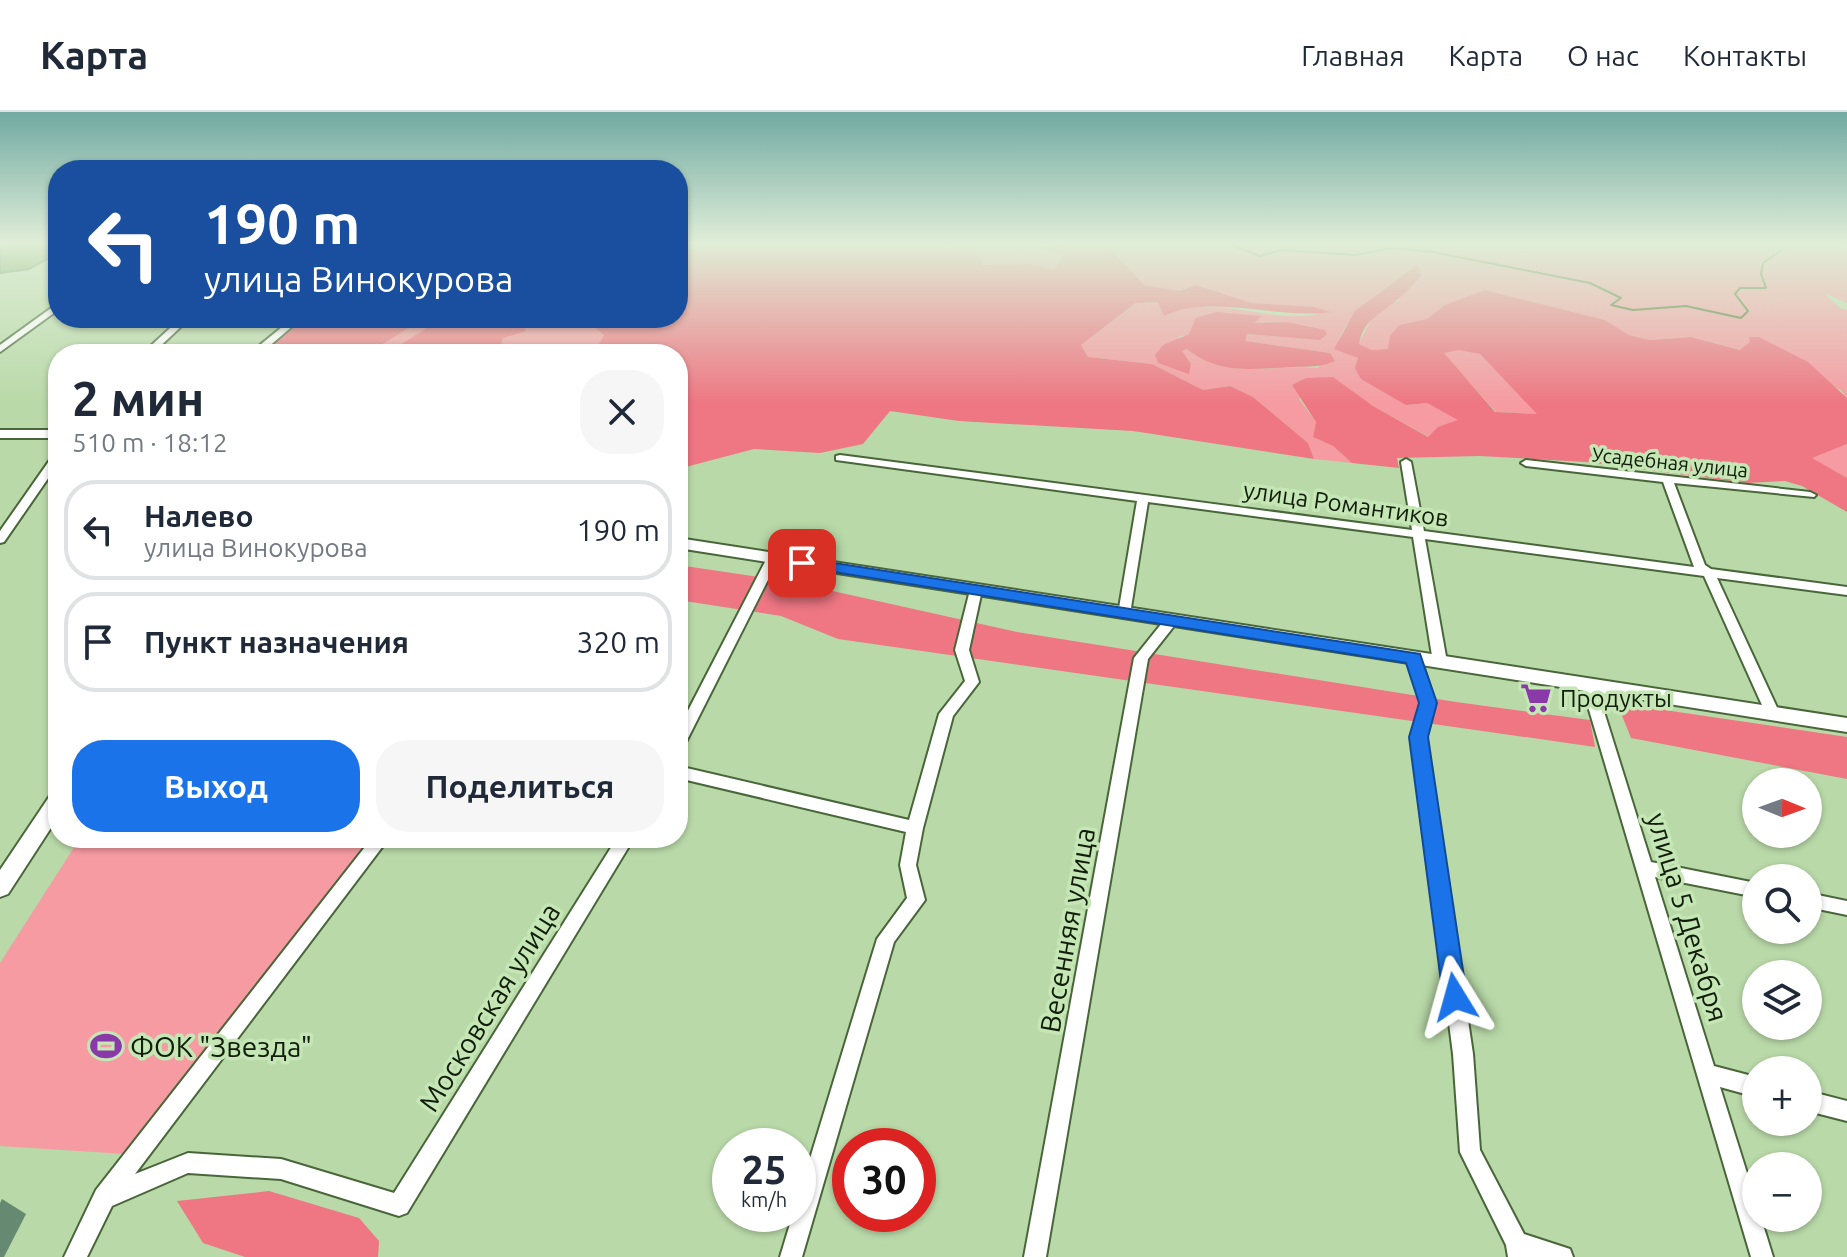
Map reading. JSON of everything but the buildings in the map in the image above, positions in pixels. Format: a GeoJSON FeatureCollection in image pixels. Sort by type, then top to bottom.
{"type":"FeatureCollection","features":[{"type":"Feature","properties":{"kind":"main road"},"geometry":{"type":"LineString","coordinates":[[0,434],[48,434]]}},
{"type":"Feature","properties":{"kind":"main road"},"geometry":{"type":"LineString","coordinates":[[688,545],[1847,725]]}},
{"type":"Feature","properties":{"kind":"main road"},"geometry":{"type":"LineString","coordinates":[[0,888],[48,815]]}},
{"type":"Feature","properties":{"kind":"street"},"geometry":{"type":"LineString","coordinates":[[0,349],[48,313]]}},
{"type":"Feature","properties":{"kind":"street"},"geometry":{"type":"LineString","coordinates":[[158,344],[175,328]]}},
{"type":"Feature","properties":{"kind":"street"},"geometry":{"type":"LineString","coordinates":[[266,344],[286,328]]}},
{"type":"Feature","properties":{"kind":"street","name":"улица Романтиков"},"geometry":{"type":"LineString","coordinates":[[840,458],[1847,591]]}},
{"type":"Feature","properties":{"kind":"street"},"geometry":{"type":"LineString","coordinates":[[1406,462],[1440,662]]}},
{"type":"Feature","properties":{"kind":"street","name":"Усадебная улица"},"geometry":{"type":"LineString","coordinates":[[1526,463],[1810,495]]}},
{"type":"Feature","properties":{"kind":"street"},"geometry":{"type":"LineString","coordinates":[[0,539],[48,470]]}},
{"type":"Feature","properties":{"kind":"street"},"geometry":{"type":"LineString","coordinates":[[1668,481],[1700,567],[1709,574],[1773,714]]}},
{"type":"Feature","properties":{"kind":"street"},"geometry":{"type":"LineString","coordinates":[[1124,614],[1143,498]]}},
{"type":"Feature","properties":{"kind":"street"},"geometry":{"type":"LineString","coordinates":[[688,724],[773,558]]}},
{"type":"Feature","properties":{"kind":"street"},"geometry":{"type":"LineString","coordinates":[[791,1257],[886,939],[916,900],[908,865],[915,828],[946,714],[972,682],[962,650],[976,590]]}},
{"type":"Feature","properties":{"kind":"street","name":"Весенняя улица"},"geometry":{"type":"LineString","coordinates":[[1035,1257],[1141,658],[1171,621]]}},
{"type":"Feature","properties":{"kind":"street"},"geometry":{"type":"LineString","coordinates":[[1414,659],[1428,703],[1419,737],[1463,1054],[1470,1152],[1518,1250],[1562,1257]]}},
{"type":"Feature","properties":{"kind":"street","name":"улица 5 Декабря"},"geometry":{"type":"LineString","coordinates":[[1589,686],[1762,1257]]}},
{"type":"Feature","properties":{"kind":"street"},"geometry":{"type":"LineString","coordinates":[[688,774],[915,828]]}},
{"type":"Feature","properties":{"kind":"street"},"geometry":{"type":"LineString","coordinates":[[75,1257],[104,1198],[373,848]]}},
{"type":"Feature","properties":{"kind":"street","name":"Московская улица"},"geometry":{"type":"LineString","coordinates":[[104,1198],[188,1163],[281,1169],[399,1205],[620,848]]}},
{"type":"Feature","properties":{"kind":"street"},"geometry":{"type":"LineString","coordinates":[[1644,868],[1742,887]]}},
{"type":"Feature","properties":{"kind":"street"},"geometry":{"type":"LineString","coordinates":[[1822,903],[1847,908]]}},
{"type":"Feature","properties":{"kind":"street"},"geometry":{"type":"LineString","coordinates":[[1707,1074],[1742,1083]]}},
{"type":"Feature","properties":{"kind":"street"},"geometry":{"type":"LineString","coordinates":[[1822,1105],[1847,1111]]}},
{"type":"Feature","properties":{"kind":"shaded area"},"geometry":{"type":"Polygon","coordinates":[[[688,296],[1232,296],[1252,303],[1314,307],[1331,312],[1311,314],[1202,307],[1164,316],[1158,302],[1136,303],[1081,345],[1088,357],[1152,364],[1203,390],[1230,386],[1253,397],[1308,443],[1314,459],[1133,431],[959,421],[890,411],[863,444],[820,453],[754,449],[688,466],[688,344],[599,344],[604,335],[595,328],[688,328],[688,296]]]}},
{"type":"Feature","properties":{"kind":"shaded area"},"geometry":{"type":"Polygon","coordinates":[[[1232,296],[1375,296],[1352,319],[1339,340],[1406,405],[1427,403],[1459,420],[1429,437],[1373,406],[1333,378],[1299,399],[1316,422],[1313,437],[1333,446],[1352,463],[1314,459],[1308,443],[1253,397],[1230,386],[1203,390],[1152,364],[1088,357],[1081,345],[1137,303],[1158,302],[1164,315],[1204,307],[1288,316],[1328,311],[1252,303],[1232,296]],[[1261,317],[1195,326],[1189,334],[1178,337],[1182,350],[1187,349],[1217,365],[1250,369],[1318,368],[1330,353],[1245,341],[1246,334],[1320,340],[1287,322],[1253,323],[1261,317]]]}},
{"type":"Feature","properties":{"kind":"shaded area"},"geometry":{"type":"Polygon","coordinates":[[[1375,296],[1401,296],[1364,329],[1359,344],[1372,350],[1388,349],[1390,336],[1399,325],[1427,319],[1445,305],[1468,296],[1511,296],[1605,320],[1629,335],[1650,340],[1691,337],[1740,350],[1750,342],[1749,337],[1759,337],[1808,362],[1847,398],[1847,444],[1812,458],[1847,478],[1847,512],[1802,486],[1785,481],[1747,483],[1586,462],[1480,456],[1397,458],[1399,468],[1352,463],[1333,446],[1313,437],[1316,422],[1292,385],[1306,378],[1333,377],[1373,406],[1428,437],[1438,427],[1458,420],[1427,403],[1406,405],[1361,379],[1355,368],[1358,358],[1334,349],[1355,311],[1375,296]],[[1459,350],[1444,353],[1495,412],[1537,414],[1480,354],[1459,350]]]}},
{"type":"Feature","properties":{"kind":"shaded area"},"geometry":{"type":"Polygon","coordinates":[[[1401,296],[1468,296],[1445,305],[1427,319],[1399,325],[1388,349],[1372,350],[1358,344],[1375,314],[1401,296]]]}},
{"type":"Feature","properties":{"kind":"shaded area"},"geometry":{"type":"Polygon","coordinates":[[[1511,296],[1828,296],[1847,310],[1847,398],[1841,390],[1750,342],[1741,350],[1691,337],[1650,340],[1629,335],[1605,320],[1511,296]]]}},
{"type":"Feature","properties":{"kind":"shaded area"},"geometry":{"type":"Polygon","coordinates":[[[1832,296],[1847,296],[1847,303],[1832,296]]]}},
{"type":"Feature","properties":{"kind":"shaded area"},"geometry":{"type":"Polygon","coordinates":[[[1216,312],[1262,316],[1254,323],[1287,322],[1325,330],[1327,334],[1320,340],[1247,334],[1245,341],[1330,353],[1335,361],[1324,365],[1264,369],[1224,367],[1187,349],[1182,351],[1191,364],[1189,374],[1158,363],[1155,355],[1163,345],[1189,334],[1196,318],[1216,312]]]}},
{"type":"Feature","properties":{"kind":"shaded area"},"geometry":{"type":"Polygon","coordinates":[[[294,328],[408,328],[383,344],[274,344],[294,328]]]}},
{"type":"Feature","properties":{"kind":"shaded area"},"geometry":{"type":"Polygon","coordinates":[[[408,328],[426,328],[402,344],[383,344],[408,328]]]}},
{"type":"Feature","properties":{"kind":"shaded area"},"geometry":{"type":"Polygon","coordinates":[[[426,328],[525,328],[526,331],[503,338],[502,344],[402,344],[426,328]]]}},
{"type":"Feature","properties":{"kind":"shaded area"},"geometry":{"type":"Polygon","coordinates":[[[512,328],[595,328],[604,335],[599,344],[502,344],[512,328]]]}},
{"type":"Feature","properties":{"kind":"shaded area"},"geometry":{"type":"Polygon","coordinates":[[[1459,349],[1480,354],[1538,414],[1496,412],[1443,353],[1459,349]]]}},
{"type":"Feature","properties":{"kind":"shaded area"},"geometry":{"type":"Polygon","coordinates":[[[1847,444],[1847,478],[1811,458],[1847,444]]]}},
{"type":"Feature","properties":{"kind":"shaded area"},"geometry":{"type":"Polygon","coordinates":[[[688,566],[792,582],[1017,632],[1456,702],[1590,720],[1595,747],[838,639],[781,616],[688,602],[688,566]]]}},
{"type":"Feature","properties":{"kind":"shaded area"},"geometry":{"type":"Polygon","coordinates":[[[1617,703],[1847,737],[1847,779],[1822,774],[1822,768],[1789,768],[1631,738],[1617,703]]]}},
{"type":"Feature","properties":{"kind":"shaded area","name":"ФОК \"Звезда\""},"geometry":{"type":"Polygon","coordinates":[[[74,848],[365,848],[125,1154],[0,1146],[0,963],[74,848]]]}},
{"type":"Feature","properties":{"kind":"shaded area"},"geometry":{"type":"Polygon","coordinates":[[[269,1191],[359,1218],[379,1241],[378,1257],[245,1257],[203,1243],[177,1201],[269,1191]]]}},
{"type":"Feature","properties":{"kind":"waterway"},"geometry":{"type":"LineString","coordinates":[[1618,296],[1621,298],[1611,305],[1633,310],[1686,306],[1741,318],[1748,311],[1737,296]]}},
{"type":"Feature","properties":{"kind":"place","name":"Продукты"},"geometry":{"type":"Point","coordinates":[1536,698]}},
{"type":"Feature","properties":{"kind":"place","name":"ФОК \"Звезда\""},"geometry":{"type":"Point","coordinates":[106,1046]}},
{"type":"Feature","properties":{"kind":"route"},"geometry":{"type":"LineString","coordinates":[[802,563],[1414,659],[1428,703],[1419,737],[1455,997]]}}]}
